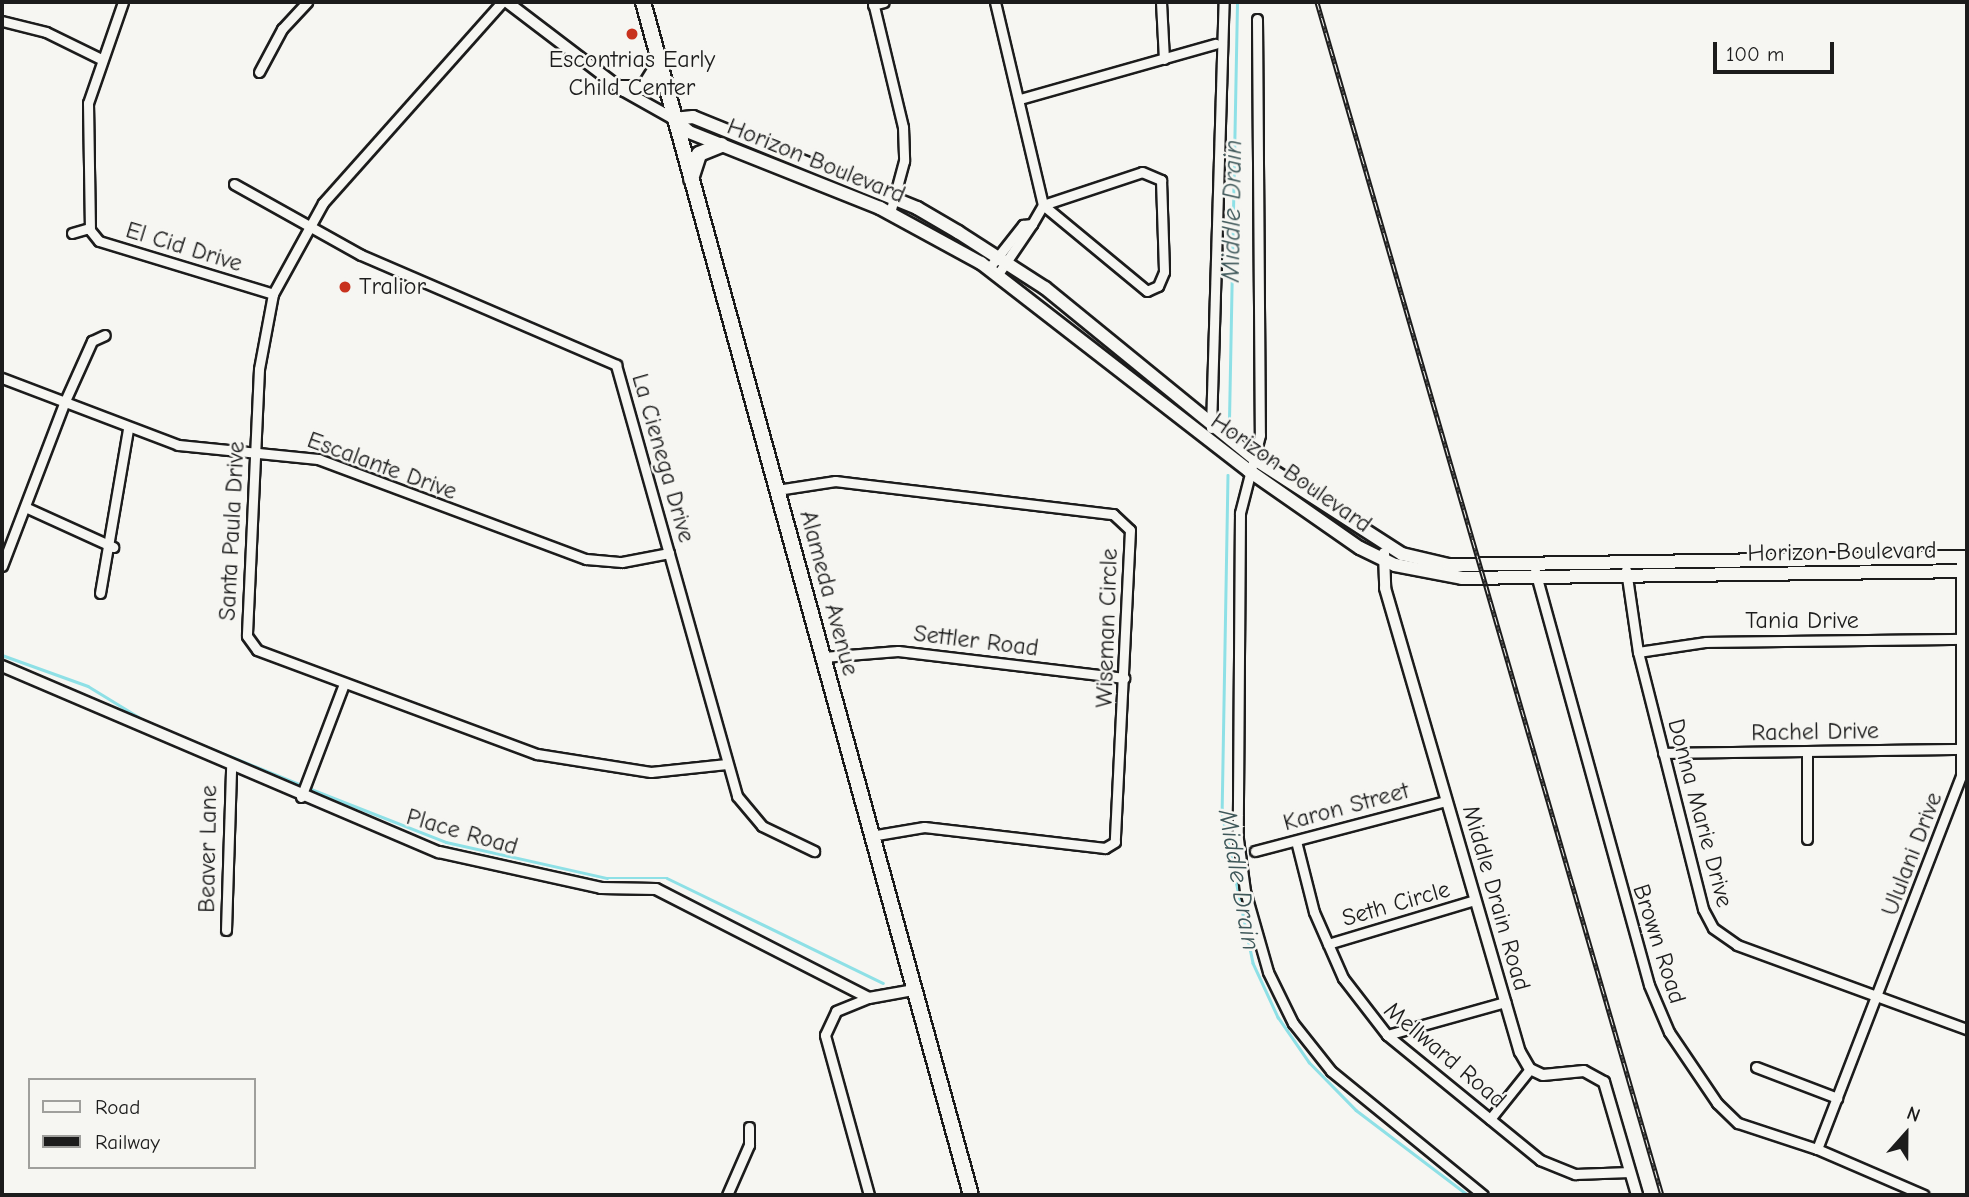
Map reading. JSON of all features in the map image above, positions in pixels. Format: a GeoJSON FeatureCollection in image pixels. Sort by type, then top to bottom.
{"type":"FeatureCollection","features":[{"type":"Feature","properties":{"kind":"main road","name":"Alameda Avenue"},"geometry":{"type":"LineString","coordinates":[[643,2],[971,1195]]}},
{"type":"Feature","properties":{"kind":"main road"},"geometry":{"type":"LineString","coordinates":[[620,88],[644,88],[659,64]]}},
{"type":"Feature","properties":{"kind":"main road","name":"Horizon Boulevard"},"geometry":{"type":"LineString","coordinates":[[674,119],[694,117],[895,200],[1002,259],[1212,426],[1252,465],[1383,561],[1441,577],[1964,571]]}},
{"type":"Feature","properties":{"kind":"main road","name":"Horizon Boulevard"},"geometry":{"type":"LineString","coordinates":[[674,119],[721,145],[890,213],[994,271],[1205,439],[1385,545],[1448,565],[1964,557]]}},
{"type":"Feature","properties":{"kind":"main road"},"geometry":{"type":"LineString","coordinates":[[691,180],[699,154],[721,145]]}},
{"type":"Feature","properties":{"kind":"street","name":"El Cid Drive"},"geometry":{"type":"LineString","coordinates":[[123,2],[101,59],[86,123],[89,228],[99,241],[273,294]]}},
{"type":"Feature","properties":{"kind":"street"},"geometry":{"type":"LineString","coordinates":[[259,72],[282,29],[307,2]]}},
{"type":"Feature","properties":{"kind":"street"},"geometry":{"type":"LineString","coordinates":[[505,2],[620,88],[674,119]]}},
{"type":"Feature","properties":{"kind":"street","name":"Santa Paula Drive"},"geometry":{"type":"LineString","coordinates":[[505,2],[307,225],[273,294],[259,369],[248,641],[344,684],[486,739],[562,759],[664,772],[727,764]]}},
{"type":"Feature","properties":{"kind":"street"},"geometry":{"type":"LineString","coordinates":[[884,2],[873,3],[903,127],[895,200],[890,213]]}},
{"type":"Feature","properties":{"kind":"street"},"geometry":{"type":"LineString","coordinates":[[994,271],[1032,224],[1043,205],[1153,173],[1161,180],[1164,272],[1158,286],[1135,288],[1043,205],[995,2]]}},
{"type":"Feature","properties":{"kind":"street"},"geometry":{"type":"LineString","coordinates":[[1161,2],[1164,59]]}},
{"type":"Feature","properties":{"kind":"street"},"geometry":{"type":"LineString","coordinates":[[1205,439],[1212,426],[1224,2]]}},
{"type":"Feature","properties":{"kind":"street"},"geometry":{"type":"LineString","coordinates":[[1257,19],[1252,465],[1240,513],[1238,839],[1255,936],[1293,1023],[1331,1071],[1483,1195]]}},
{"type":"Feature","properties":{"kind":"street"},"geometry":{"type":"LineString","coordinates":[[2,21],[46,33],[101,59]]}},
{"type":"Feature","properties":{"kind":"street"},"geometry":{"type":"LineString","coordinates":[[1020,99],[1215,44]]}},
{"type":"Feature","properties":{"kind":"street","name":"La Cienega Drive"},"geometry":{"type":"LineString","coordinates":[[234,184],[307,225],[418,281],[610,359],[622,376],[727,764],[748,815],[814,851]]}},
{"type":"Feature","properties":{"kind":"street","name":"El Cid Drive"},"geometry":{"type":"LineString","coordinates":[[72,233],[89,228]]}},
{"type":"Feature","properties":{"kind":"street"},"geometry":{"type":"LineString","coordinates":[[2,566],[65,401],[92,341],[104,335]]}},
{"type":"Feature","properties":{"kind":"street","name":"Escalante Drive"},"geometry":{"type":"LineString","coordinates":[[2,378],[65,401],[128,429],[178,445],[255,449],[327,462],[586,559],[622,562],[669,553]]}},
{"type":"Feature","properties":{"kind":"street"},"geometry":{"type":"LineString","coordinates":[[100,593],[113,547],[128,429]]}},
{"type":"Feature","properties":{"kind":"street","name":"Wiseman Circle"},"geometry":{"type":"LineString","coordinates":[[777,490],[835,481],[1118,516],[1130,538],[1119,833],[1111,845],[944,828],[872,836]]}},
{"type":"Feature","properties":{"kind":"street"},"geometry":{"type":"LineString","coordinates":[[25,507],[113,547]]}},
{"type":"Feature","properties":{"kind":"street","name":"Middle Drain Road"},"geometry":{"type":"LineString","coordinates":[[1385,545],[1385,587],[1475,900],[1530,1069]]}},
{"type":"Feature","properties":{"kind":"street","name":"Ululani Drive"},"geometry":{"type":"LineString","coordinates":[[1817,1149],[1949,816],[1966,749],[1964,557]]}},
{"type":"Feature","properties":{"kind":"street","name":"Donna Marie Drive"},"geometry":{"type":"LineString","coordinates":[[1626,561],[1638,652],[1703,909],[1713,928],[1737,945],[1879,994],[1967,1029]]}},
{"type":"Feature","properties":{"kind":"street","name":"Brown Road"},"geometry":{"type":"LineString","coordinates":[[1533,563],[1657,1009],[1727,1115],[1758,1134],[1817,1149],[1924,1195]]}},
{"type":"Feature","properties":{"kind":"street","name":"Tania Drive"},"geometry":{"type":"LineString","coordinates":[[1638,652],[1706,642],[1965,639]]}},
{"type":"Feature","properties":{"kind":"street","name":"Settler Road"},"geometry":{"type":"LineString","coordinates":[[823,657],[898,651],[1124,678]]}},
{"type":"Feature","properties":{"kind":"street","name":"Place Road"},"geometry":{"type":"LineString","coordinates":[[2,666],[231,768],[469,860],[601,888],[670,893],[869,998]]}},
{"type":"Feature","properties":{"kind":"street"},"geometry":{"type":"LineString","coordinates":[[301,797],[344,684]]}},
{"type":"Feature","properties":{"kind":"street","name":"Rachel Drive"},"geometry":{"type":"LineString","coordinates":[[1663,753],[1966,749]]}},
{"type":"Feature","properties":{"kind":"street"},"geometry":{"type":"LineString","coordinates":[[1807,751],[1807,839]]}},
{"type":"Feature","properties":{"kind":"street","name":"Beaver Lane"},"geometry":{"type":"LineString","coordinates":[[226,930],[231,768]]}},
{"type":"Feature","properties":{"kind":"street","name":"Karon Street"},"geometry":{"type":"LineString","coordinates":[[1255,851],[1446,801]]}},
{"type":"Feature","properties":{"kind":"street","name":"Mellward Road"},"geometry":{"type":"LineString","coordinates":[[1296,841],[1328,944],[1353,996],[1387,1035],[1490,1119],[1564,1171],[1630,1172]]}},
{"type":"Feature","properties":{"kind":"street","name":"Seth Circle"},"geometry":{"type":"LineString","coordinates":[[1328,944],[1475,900]]}},
{"type":"Feature","properties":{"kind":"street"},"geometry":{"type":"LineString","coordinates":[[869,1195],[825,1028],[836,1011],[869,998],[914,990]]}},
{"type":"Feature","properties":{"kind":"street"},"geometry":{"type":"LineString","coordinates":[[1387,1035],[1506,1002]]}},
{"type":"Feature","properties":{"kind":"street"},"geometry":{"type":"LineString","coordinates":[[1756,1067],[1837,1098]]}},
{"type":"Feature","properties":{"kind":"street"},"geometry":{"type":"LineString","coordinates":[[1490,1119],[1530,1069],[1600,1077],[1637,1195]]}},
{"type":"Feature","properties":{"kind":"street"},"geometry":{"type":"LineString","coordinates":[[727,1195],[747,1154],[749,1127]]}},
{"type":"Feature","properties":{"kind":"waterway","name":"Middle Drain"},"geometry":{"type":"LineString","coordinates":[[1229,420],[1237,2]]}},
{"type":"Feature","properties":{"kind":"waterway","name":"Middle Drain"},"geometry":{"type":"LineString","coordinates":[[1228,475],[1222,813],[1253,963],[1278,1017],[1309,1062],[1356,1110],[1468,1195]]}},
{"type":"Feature","properties":{"kind":"waterway"},"geometry":{"type":"LineString","coordinates":[[2,655],[88,686],[147,722]]}},
{"type":"Feature","properties":{"kind":"waterway"},"geometry":{"type":"LineString","coordinates":[[153,725],[299,784]]}},
{"type":"Feature","properties":{"kind":"waterway"},"geometry":{"type":"LineString","coordinates":[[311,789],[446,842],[607,878],[667,878],[883,983]]}},
{"type":"Feature","properties":{"kind":"railway"},"geometry":{"type":"LineString","coordinates":[[1317,2],[1662,1195]]}},
{"type":"Feature","properties":{"kind":"place","name":"Escontrias Early Child Center"},"geometry":{"type":"Point","coordinates":[632,34]}},
{"type":"Feature","properties":{"kind":"place","name":"Tralior"},"geometry":{"type":"Point","coordinates":[345,287]}}]}
